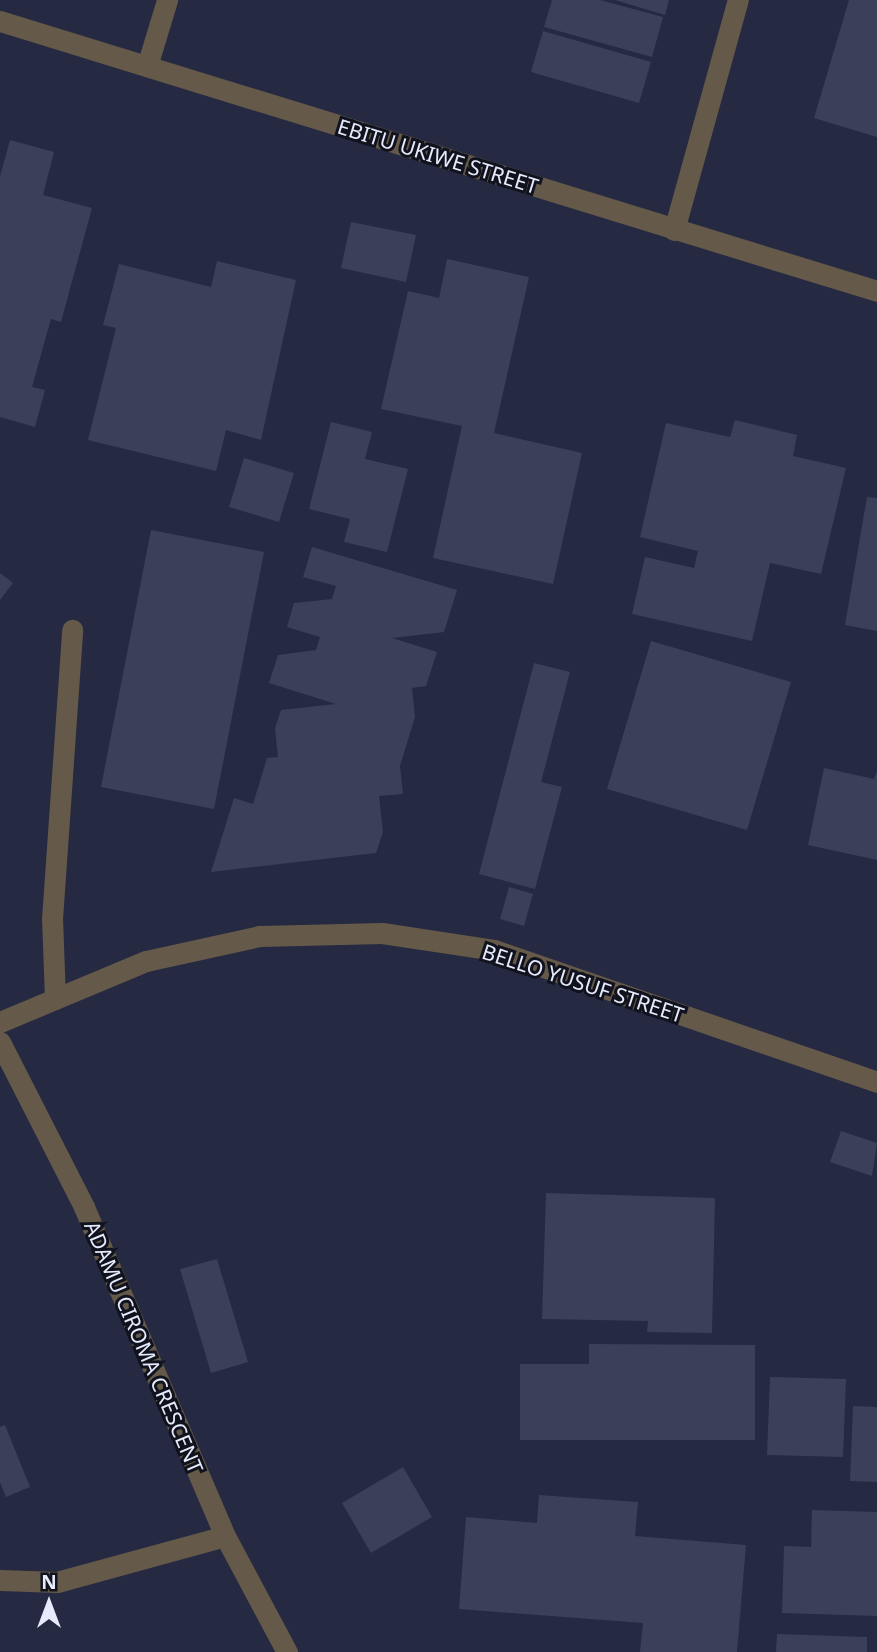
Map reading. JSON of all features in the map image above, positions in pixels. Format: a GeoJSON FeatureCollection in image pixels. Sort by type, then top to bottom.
{"type":"FeatureCollection","features":[{"type":"Feature","properties":{"kind":"street"},"geometry":{"type":"LineString","coordinates":[[147,66],[167,0]]}},
{"type":"Feature","properties":{"kind":"street"},"geometry":{"type":"LineString","coordinates":[[674,229],[738,0]]}},
{"type":"Feature","properties":{"kind":"street","name":"EBITU UKIWE STREET"},"geometry":{"type":"LineString","coordinates":[[0,22],[877,291]]}},
{"type":"Feature","properties":{"kind":"street"},"geometry":{"type":"LineString","coordinates":[[55,999],[52,919],[72,630]]}},
{"type":"Feature","properties":{"kind":"street","name":"BELLO YUSUF STREET"},"geometry":{"type":"LineString","coordinates":[[0,1022],[146,961],[260,936],[382,933],[494,950],[877,1082]]}},
{"type":"Feature","properties":{"kind":"street","name":"ADAMU CIROMA CRESCENT"},"geometry":{"type":"LineString","coordinates":[[0,1042],[84,1207],[225,1536],[287,1652]]}},
{"type":"Feature","properties":{"kind":"street"},"geometry":{"type":"LineString","coordinates":[[0,1580],[57,1582],[225,1536]]}},
{"type":"Feature","properties":{"kind":"building"},"geometry":{"type":"Polygon","coordinates":[[[552,0],[600,0],[663,17],[652,57],[544,27],[552,0]]]}},
{"type":"Feature","properties":{"kind":"building"},"geometry":{"type":"Polygon","coordinates":[[[615,0],[669,0],[665,15],[615,0]]]}},
{"type":"Feature","properties":{"kind":"building"},"geometry":{"type":"Polygon","coordinates":[[[849,0],[877,0],[877,137],[814,118],[849,0]]]}},
{"type":"Feature","properties":{"kind":"building"},"geometry":{"type":"Polygon","coordinates":[[[543,31],[651,62],[639,103],[531,72],[543,31]]]}},
{"type":"Feature","properties":{"kind":"building"},"geometry":{"type":"Polygon","coordinates":[[[10,140],[54,152],[43,195],[92,208],[61,322],[51,319],[32,387],[45,390],[35,427],[0,417],[0,176],[10,140]]]}},
{"type":"Feature","properties":{"kind":"building"},"geometry":{"type":"Polygon","coordinates":[[[351,222],[416,235],[406,282],[341,268],[351,222]]]}},
{"type":"Feature","properties":{"kind":"building"},"geometry":{"type":"Polygon","coordinates":[[[447,259],[529,277],[494,433],[582,453],[553,584],[433,558],[462,426],[381,409],[408,291],[439,298],[447,259]]]}},
{"type":"Feature","properties":{"kind":"building"},"geometry":{"type":"Polygon","coordinates":[[[217,261],[296,280],[261,440],[226,430],[216,471],[88,440],[116,328],[103,325],[119,264],[211,287],[217,261]]]}},
{"type":"Feature","properties":{"kind":"building"},"geometry":{"type":"Polygon","coordinates":[[[735,420],[797,435],[793,456],[846,468],[821,574],[770,563],[752,641],[632,614],[645,557],[694,568],[698,551],[640,537],[666,423],[730,437],[735,420]]]}},
{"type":"Feature","properties":{"kind":"building"},"geometry":{"type":"Polygon","coordinates":[[[331,422],[372,432],[365,459],[408,469],[387,552],[344,542],[350,519],[309,509],[331,422]]]}},
{"type":"Feature","properties":{"kind":"building"},"geometry":{"type":"Polygon","coordinates":[[[244,458],[294,473],[279,522],[229,507],[244,458]]]}},
{"type":"Feature","properties":{"kind":"building"},"geometry":{"type":"Polygon","coordinates":[[[867,497],[877,498],[877,631],[845,625],[867,497]]]}},
{"type":"Feature","properties":{"kind":"building"},"geometry":{"type":"Polygon","coordinates":[[[151,530],[264,552],[214,809],[101,787],[151,530]]]}},
{"type":"Feature","properties":{"kind":"building"},"geometry":{"type":"Polygon","coordinates":[[[312,547],[457,590],[444,632],[392,638],[437,652],[426,686],[412,688],[415,717],[400,766],[403,794],[379,796],[383,832],[376,853],[211,872],[234,798],[253,804],[267,758],[278,757],[275,728],[281,710],[336,704],[269,683],[278,655],[316,650],[320,637],[287,627],[294,603],[332,599],[336,586],[303,577],[312,547]]]}},
{"type":"Feature","properties":{"kind":"building"},"geometry":{"type":"Polygon","coordinates":[[[0,573],[13,583],[0,600],[0,573]]]}},
{"type":"Feature","properties":{"kind":"building"},"geometry":{"type":"Polygon","coordinates":[[[651,641],[791,682],[747,830],[607,789],[651,641]]]}},
{"type":"Feature","properties":{"kind":"building"},"geometry":{"type":"Polygon","coordinates":[[[534,663],[570,672],[541,782],[562,787],[535,889],[479,874],[534,663]]]}},
{"type":"Feature","properties":{"kind":"building"},"geometry":{"type":"Polygon","coordinates":[[[824,768],[874,779],[877,771],[877,860],[808,845],[824,768]]]}},
{"type":"Feature","properties":{"kind":"building"},"geometry":{"type":"Polygon","coordinates":[[[509,887],[533,894],[524,926],[500,919],[509,887]]]}},
{"type":"Feature","properties":{"kind":"building"},"geometry":{"type":"Polygon","coordinates":[[[841,1131],[877,1143],[872,1176],[830,1162],[841,1131]]]}},
{"type":"Feature","properties":{"kind":"building"},"geometry":{"type":"Polygon","coordinates":[[[546,1193],[715,1198],[712,1333],[647,1332],[648,1321],[542,1319],[546,1193]]]}},
{"type":"Feature","properties":{"kind":"building"},"geometry":{"type":"Polygon","coordinates":[[[217,1259],[248,1362],[211,1373],[180,1269],[217,1259]]]}},
{"type":"Feature","properties":{"kind":"building"},"geometry":{"type":"Polygon","coordinates":[[[589,1344],[755,1345],[755,1440],[520,1440],[520,1364],[589,1364],[589,1344]]]}},
{"type":"Feature","properties":{"kind":"building"},"geometry":{"type":"Polygon","coordinates":[[[770,1377],[846,1379],[843,1457],[767,1455],[770,1377]]]}},
{"type":"Feature","properties":{"kind":"building"},"geometry":{"type":"Polygon","coordinates":[[[853,1406],[877,1407],[877,1482],[850,1481],[853,1406]]]}},
{"type":"Feature","properties":{"kind":"building"},"geometry":{"type":"Polygon","coordinates":[[[5,1425],[30,1487],[6,1497],[0,1482],[0,1427],[5,1425]]]}},
{"type":"Feature","properties":{"kind":"building"},"geometry":{"type":"Polygon","coordinates":[[[403,1467],[432,1517],[371,1553],[342,1503],[403,1467]]]}},
{"type":"Feature","properties":{"kind":"building"},"geometry":{"type":"Polygon","coordinates":[[[539,1495],[638,1502],[635,1536],[746,1545],[737,1652],[640,1652],[643,1623],[459,1609],[466,1517],[537,1523],[539,1495]]]}},
{"type":"Feature","properties":{"kind":"building"},"geometry":{"type":"Polygon","coordinates":[[[812,1510],[877,1512],[877,1616],[782,1613],[784,1546],[811,1547],[812,1510]]]}},
{"type":"Feature","properties":{"kind":"building"},"geometry":{"type":"Polygon","coordinates":[[[777,1634],[867,1637],[867,1652],[776,1652],[777,1634]]]}}]}
